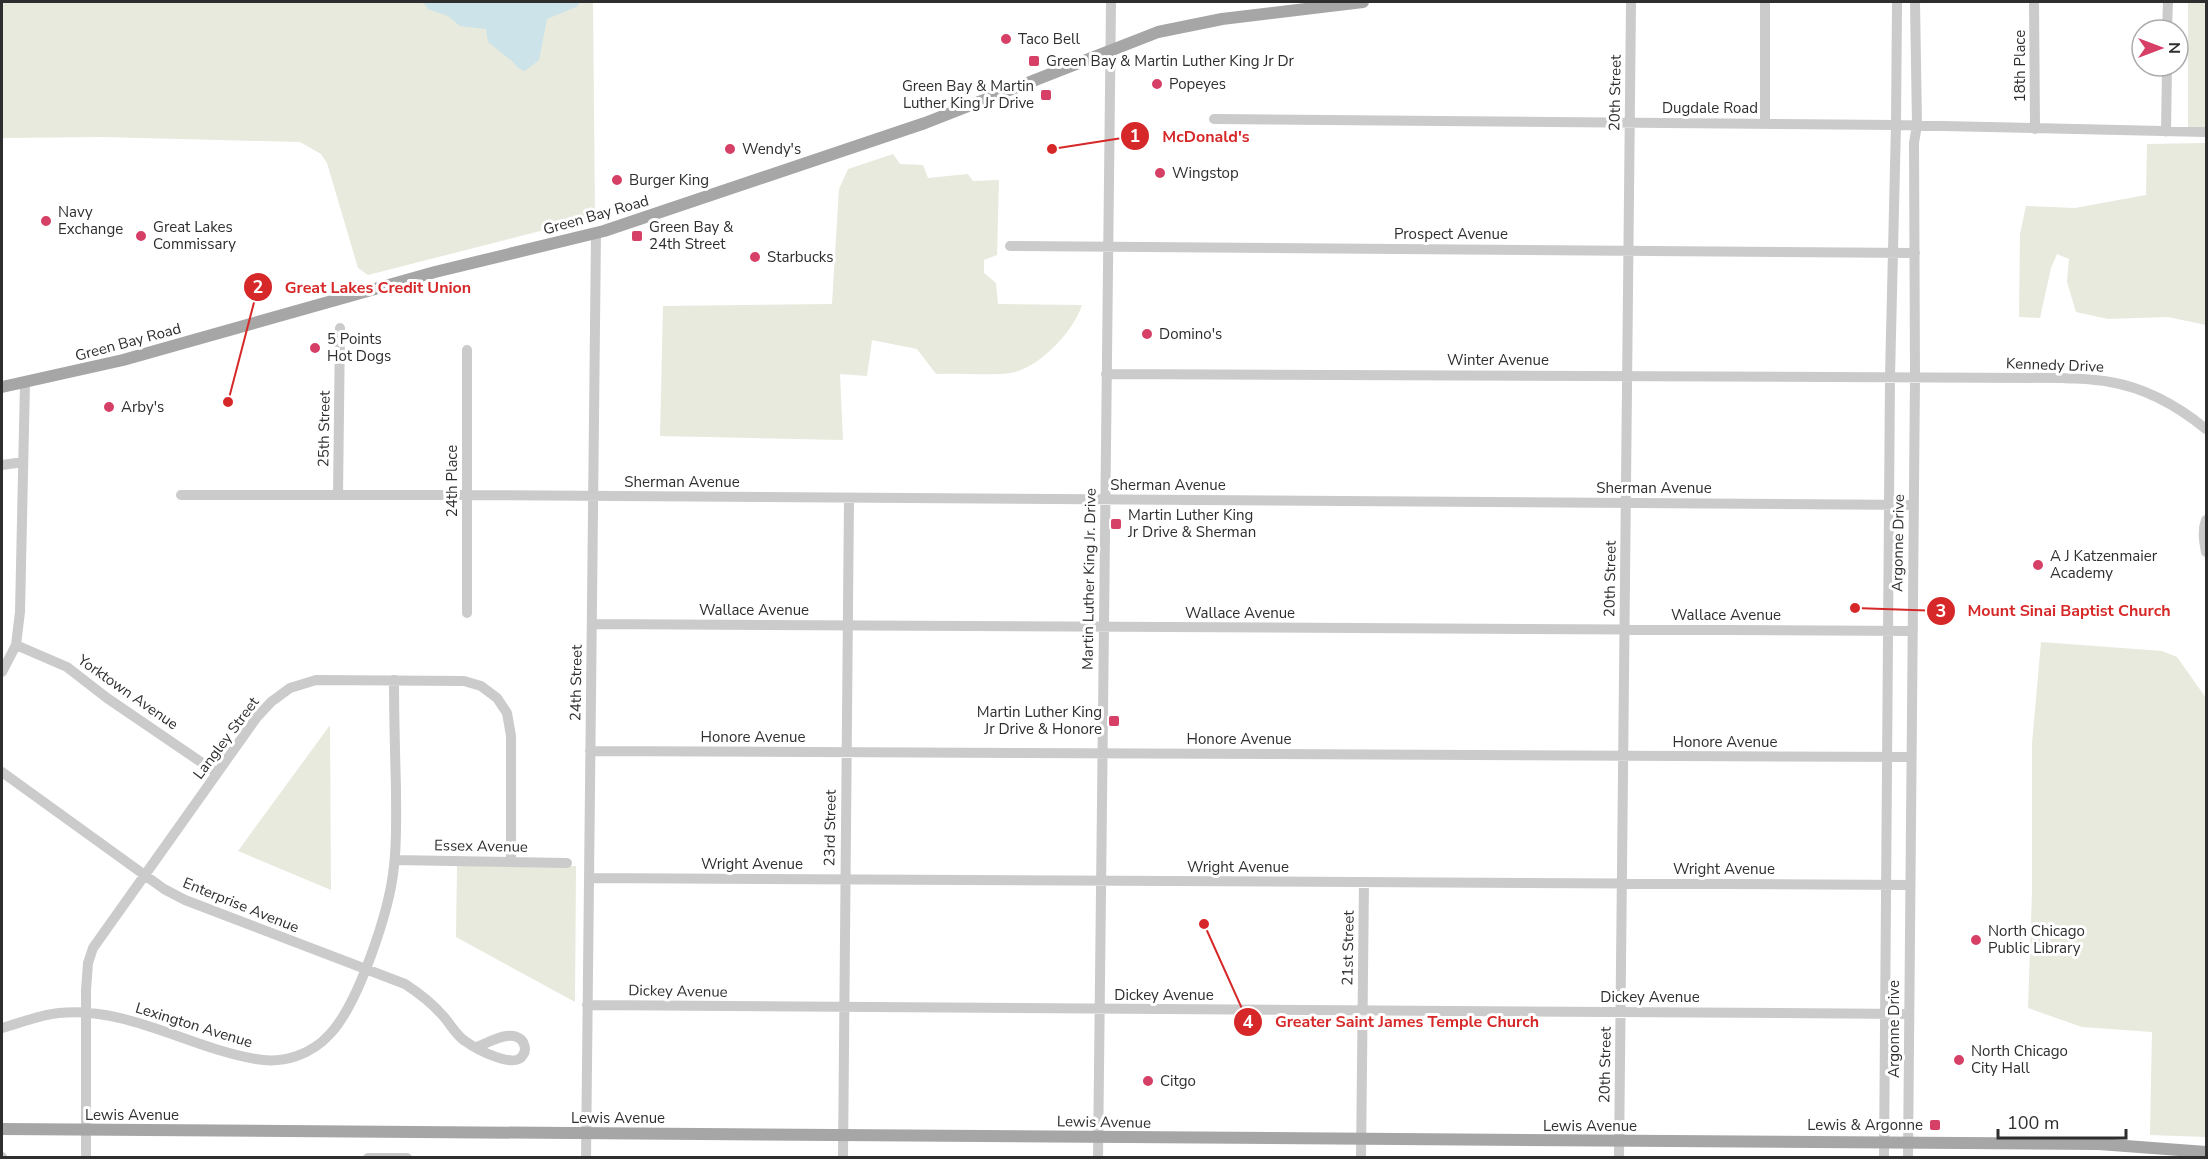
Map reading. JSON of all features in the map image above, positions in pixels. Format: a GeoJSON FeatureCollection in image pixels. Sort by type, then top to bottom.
{"type":"FeatureCollection","features":[{"type":"Feature","properties":{"kind":"main road","name":"Green Bay Road"},"geometry":{"type":"LineString","coordinates":[[2,387],[123,360],[435,272],[596,233],[701,200],[925,123],[1158,33],[1200,23],[1363,2]]}},
{"type":"Feature","properties":{"kind":"main road","name":"Lewis Avenue"},"geometry":{"type":"LineString","coordinates":[[2,1129],[2099,1144],[2206,1152]]}},
{"type":"Feature","properties":{"kind":"street","name":"Martin Luther King Jr. Drive"},"geometry":{"type":"LineString","coordinates":[[1098,1158],[1111,2]]}},
{"type":"Feature","properties":{"kind":"street","name":"20th Street"},"geometry":{"type":"LineString","coordinates":[[1619,1158],[1631,2]]}},
{"type":"Feature","properties":{"kind":"street"},"geometry":{"type":"LineString","coordinates":[[1764,2],[1765,124]]}},
{"type":"Feature","properties":{"kind":"street","name":"Argonne Drive"},"geometry":{"type":"LineString","coordinates":[[1884,1158],[1890,377],[1897,2]]}},
{"type":"Feature","properties":{"kind":"street","name":"Argonne Drive"},"geometry":{"type":"LineString","coordinates":[[1908,1158],[1915,377],[1914,143],[1917,125],[1915,2]]}},
{"type":"Feature","properties":{"kind":"street","name":"18th Place"},"geometry":{"type":"LineString","coordinates":[[2034,2],[2035,129]]}},
{"type":"Feature","properties":{"kind":"street"},"geometry":{"type":"LineString","coordinates":[[2167,18],[2168,2]]}},
{"type":"Feature","properties":{"kind":"street"},"geometry":{"type":"LineString","coordinates":[[2166,132],[2167,78]]}},
{"type":"Feature","properties":{"kind":"street","name":"Dugdale Road"},"geometry":{"type":"LineString","coordinates":[[1214,119],[1917,125],[2206,132]]}},
{"type":"Feature","properties":{"kind":"street","name":"24th Street"},"geometry":{"type":"LineString","coordinates":[[586,1158],[596,233]]}},
{"type":"Feature","properties":{"kind":"street","name":"Prospect Avenue"},"geometry":{"type":"LineString","coordinates":[[1010,246],[1915,253]]}},
{"type":"Feature","properties":{"kind":"street","name":"25th Street"},"geometry":{"type":"LineString","coordinates":[[338,495],[340,328]]}},
{"type":"Feature","properties":{"kind":"street","name":"24th Place"},"geometry":{"type":"LineString","coordinates":[[466,613],[467,350]]}},
{"type":"Feature","properties":{"kind":"street","name":"Winter Avenue"},"geometry":{"type":"LineString","coordinates":[[1107,374],[1890,377]]}},
{"type":"Feature","properties":{"kind":"street","name":"Kennedy Drive"},"geometry":{"type":"LineString","coordinates":[[1890,377],[2063,378],[2108,381],[2126,385],[2153,396],[2171,405],[2206,429]]}},
{"type":"Feature","properties":{"kind":"street"},"geometry":{"type":"LineString","coordinates":[[2,672],[16,645],[20,612],[25,382]]}},
{"type":"Feature","properties":{"kind":"street"},"geometry":{"type":"LineString","coordinates":[[2,465],[23,462]]}},
{"type":"Feature","properties":{"kind":"street","name":"Sherman Avenue"},"geometry":{"type":"LineString","coordinates":[[181,495],[1914,505]]}},
{"type":"Feature","properties":{"kind":"street","name":"23rd Street"},"geometry":{"type":"LineString","coordinates":[[843,1158],[849,498]]}},
{"type":"Feature","properties":{"kind":"street"},"geometry":{"type":"LineString","coordinates":[[2206,520],[2203,539],[2206,552]]}},
{"type":"Feature","properties":{"kind":"street","name":"Wallace Avenue"},"geometry":{"type":"LineString","coordinates":[[592,624],[1912,631]]}},
{"type":"Feature","properties":{"kind":"street","name":"Yorktown Avenue"},"geometry":{"type":"LineString","coordinates":[[16,645],[67,667],[107,698],[217,773]]}},
{"type":"Feature","properties":{"kind":"street","name":"Langley Street"},"geometry":{"type":"LineString","coordinates":[[86,1158],[86,1014],[88,963],[93,948],[257,717],[271,702],[290,688],[316,680],[464,681],[481,686],[496,698],[507,713],[511,736],[511,861]]}},
{"type":"Feature","properties":{"kind":"street","name":"Lexington Avenue"},"geometry":{"type":"LineString","coordinates":[[2,1028],[57,1014],[112,1016],[258,1060],[280,1060],[298,1056],[314,1048],[330,1034],[341,1019],[366,969],[388,898],[395,860],[394,680]]}},
{"type":"Feature","properties":{"kind":"street","name":"Honore Avenue"},"geometry":{"type":"LineString","coordinates":[[590,752],[1911,757]]}},
{"type":"Feature","properties":{"kind":"street","name":"Enterprise Avenue"},"geometry":{"type":"LineString","coordinates":[[2,772],[146,876],[185,900],[405,984],[430,1002],[466,1042],[476,1047]]}},
{"type":"Feature","properties":{"kind":"street","name":"Essex Avenue"},"geometry":{"type":"LineString","coordinates":[[395,860],[567,862]]}},
{"type":"Feature","properties":{"kind":"street","name":"Wright Avenue"},"geometry":{"type":"LineString","coordinates":[[589,878],[1910,885]]}},
{"type":"Feature","properties":{"kind":"street","name":"21st Street"},"geometry":{"type":"LineString","coordinates":[[1361,1158],[1364,882]]}},
{"type":"Feature","properties":{"kind":"street","name":"Dickey Avenue"},"geometry":{"type":"LineString","coordinates":[[587,1005],[1909,1014]]}},
{"type":"Feature","properties":{"kind":"street"},"geometry":{"type":"LineString","coordinates":[[368,1158],[407,1158]]}},
{"type":"Feature","properties":{"kind":"shaded area"},"geometry":{"type":"Polygon","coordinates":[[[2,2],[593,2],[595,217],[368,275],[358,268],[327,163],[321,154],[300,142],[103,137],[2,138],[2,2]]]}},
{"type":"Feature","properties":{"kind":"shaded area"},"geometry":{"type":"Polygon","coordinates":[[[2188,2],[2206,2],[2206,128],[2188,128],[2190,18],[2188,18],[2188,2]]]}},
{"type":"Feature","properties":{"kind":"shaded area"},"geometry":{"type":"Polygon","coordinates":[[[2206,143],[2206,325],[2168,317],[2108,319],[2076,312],[2067,282],[2069,259],[2057,254],[2051,268],[2040,318],[2019,317],[2020,234],[2026,206],[2075,208],[2146,195],[2147,144],[2206,143]]]}},
{"type":"Feature","properties":{"kind":"shaded area"},"geometry":{"type":"Polygon","coordinates":[[[893,154],[900,164],[923,165],[928,178],[968,174],[973,181],[999,180],[997,255],[984,260],[984,273],[996,283],[998,304],[1082,305],[1063,337],[1044,356],[1022,370],[993,374],[936,374],[917,349],[872,340],[867,376],[840,374],[843,440],[660,436],[663,306],[832,304],[839,189],[848,169],[893,154]]]}},
{"type":"Feature","properties":{"kind":"shaded area"},"geometry":{"type":"Polygon","coordinates":[[[2041,642],[2162,651],[2177,657],[2206,698],[2206,1137],[2150,1135],[2152,1032],[2082,1027],[2028,1008],[2032,893],[2032,744],[2041,642]]]}},
{"type":"Feature","properties":{"kind":"shaded area"},"geometry":{"type":"Polygon","coordinates":[[[330,725],[331,890],[238,851],[330,725]]]}},
{"type":"Feature","properties":{"kind":"shaded area"},"geometry":{"type":"Polygon","coordinates":[[[457,866],[576,866],[575,1002],[456,937],[457,866]]]}},
{"type":"Feature","properties":{"kind":"water"},"geometry":{"type":"Polygon","coordinates":[[[423,2],[581,2],[576,7],[547,19],[539,60],[525,71],[518,68],[488,42],[486,29],[460,26],[448,16],[428,9],[423,2]]]}},
{"type":"Feature","properties":{"kind":"place","name":"Taco Bell"},"geometry":{"type":"Point","coordinates":[1006,39]}},
{"type":"Feature","properties":{"kind":"place","name":"Green Bay & Martin Luther King Jr Dr"},"geometry":{"type":"Point","coordinates":[1034,61]}},
{"type":"Feature","properties":{"kind":"place","name":"Popeyes"},"geometry":{"type":"Point","coordinates":[1157,84]}},
{"type":"Feature","properties":{"kind":"place","name":"Green Bay & Martin Luther King Jr Drive"},"geometry":{"type":"Point","coordinates":[1046,95]}},
{"type":"Feature","properties":{"kind":"place","name":"Wendy's"},"geometry":{"type":"Point","coordinates":[730,149]}},
{"type":"Feature","properties":{"kind":"place","name":"McDonald's"},"geometry":{"type":"Point","coordinates":[1052,149]}},
{"type":"Feature","properties":{"kind":"place","name":"Wingstop"},"geometry":{"type":"Point","coordinates":[1160,173]}},
{"type":"Feature","properties":{"kind":"place","name":"Burger King"},"geometry":{"type":"Point","coordinates":[617,180]}},
{"type":"Feature","properties":{"kind":"place","name":"Navy Exchange"},"geometry":{"type":"Point","coordinates":[46,221]}},
{"type":"Feature","properties":{"kind":"place","name":"Great Lakes Commissary"},"geometry":{"type":"Point","coordinates":[141,236]}},
{"type":"Feature","properties":{"kind":"place","name":"Green Bay & 24th Street"},"geometry":{"type":"Point","coordinates":[637,236]}},
{"type":"Feature","properties":{"kind":"place","name":"Starbucks"},"geometry":{"type":"Point","coordinates":[755,257]}},
{"type":"Feature","properties":{"kind":"place","name":"Domino's"},"geometry":{"type":"Point","coordinates":[1147,334]}},
{"type":"Feature","properties":{"kind":"place","name":"5 Points Hot Dogs"},"geometry":{"type":"Point","coordinates":[315,348]}},
{"type":"Feature","properties":{"kind":"place","name":"Great Lakes Credit Union"},"geometry":{"type":"Point","coordinates":[228,402]}},
{"type":"Feature","properties":{"kind":"place","name":"Arby's"},"geometry":{"type":"Point","coordinates":[109,407]}},
{"type":"Feature","properties":{"kind":"place","name":"Martin Luther King Jr Drive & Sherman"},"geometry":{"type":"Point","coordinates":[1116,524]}},
{"type":"Feature","properties":{"kind":"place","name":"A J Katzenmaier Academy"},"geometry":{"type":"Point","coordinates":[2038,565]}},
{"type":"Feature","properties":{"kind":"place","name":"Mount Sinai Baptist Church"},"geometry":{"type":"Point","coordinates":[1855,608]}},
{"type":"Feature","properties":{"kind":"place","name":"Martin Luther King Jr Drive & Honore"},"geometry":{"type":"Point","coordinates":[1114,721]}},
{"type":"Feature","properties":{"kind":"place","name":"Greater Saint James Temple Church"},"geometry":{"type":"Point","coordinates":[1204,924]}},
{"type":"Feature","properties":{"kind":"place","name":"North Chicago Public Library"},"geometry":{"type":"Point","coordinates":[1976,940]}},
{"type":"Feature","properties":{"kind":"place","name":"North Chicago City Hall"},"geometry":{"type":"Point","coordinates":[1959,1060]}},
{"type":"Feature","properties":{"kind":"place","name":"Citgo"},"geometry":{"type":"Point","coordinates":[1148,1081]}},
{"type":"Feature","properties":{"kind":"place","name":"Lewis & Argonne"},"geometry":{"type":"Point","coordinates":[1935,1125]}}]}
